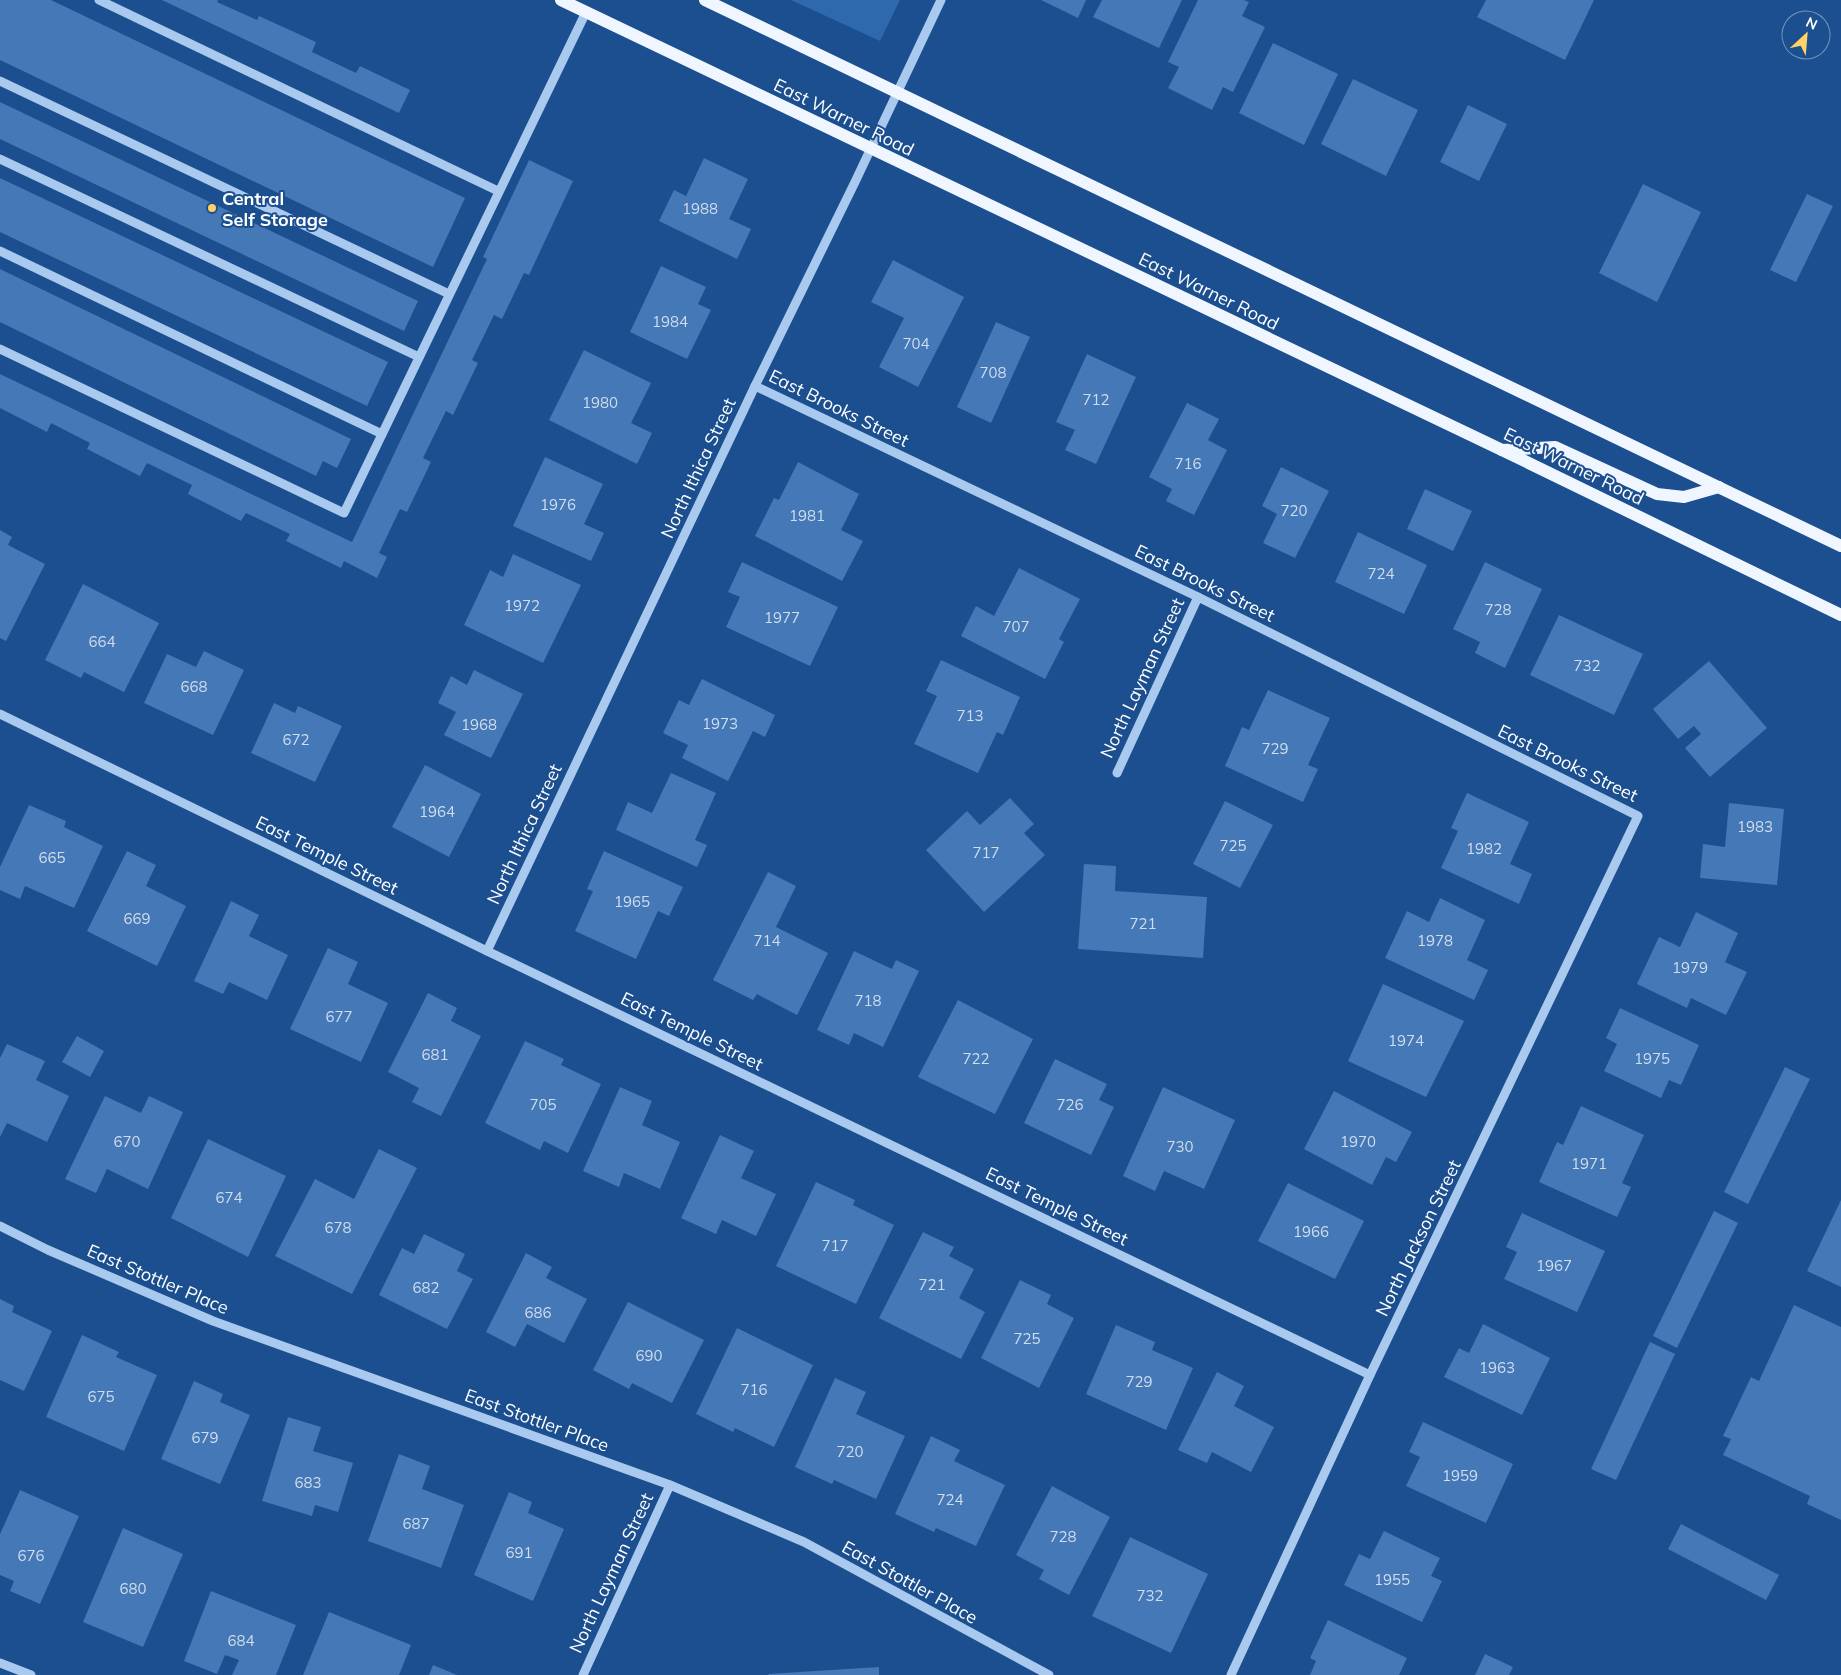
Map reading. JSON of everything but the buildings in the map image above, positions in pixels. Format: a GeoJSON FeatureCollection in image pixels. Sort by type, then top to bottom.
{"type":"FeatureCollection","features":[{"type":"Feature","properties":{"kind":"main road","name":"East Warner Road"},"geometry":{"type":"LineString","coordinates":[[561,0],[1502,450],[1841,616]]}},
{"type":"Feature","properties":{"kind":"main road"},"geometry":{"type":"LineString","coordinates":[[704,0],[1841,546]]}},
{"type":"Feature","properties":{"kind":"main road"},"geometry":{"type":"LineString","coordinates":[[1502,450],[1555,447],[1657,494],[1684,497],[1719,488]]}},
{"type":"Feature","properties":{"kind":"street"},"geometry":{"type":"LineString","coordinates":[[99,0],[498,191]]}},
{"type":"Feature","properties":{"kind":"street","name":"North Ithica Street"},"geometry":{"type":"LineString","coordinates":[[487,951],[755,386],[941,0]]}},
{"type":"Feature","properties":{"kind":"street"},"geometry":{"type":"LineString","coordinates":[[0,349],[344,513],[586,12]]}},
{"type":"Feature","properties":{"kind":"street"},"geometry":{"type":"LineString","coordinates":[[0,81],[449,294]]}},
{"type":"Feature","properties":{"kind":"street"},"geometry":{"type":"LineString","coordinates":[[0,158],[419,357]]}},
{"type":"Feature","properties":{"kind":"street"},"geometry":{"type":"LineString","coordinates":[[0,251],[382,434]]}},
{"type":"Feature","properties":{"kind":"street","name":"East Brooks Street"},"geometry":{"type":"LineString","coordinates":[[755,386],[1198,597],[1638,816]]}},
{"type":"Feature","properties":{"kind":"street","name":"North Layman Street"},"geometry":{"type":"LineString","coordinates":[[1116,773],[1198,597]]}},
{"type":"Feature","properties":{"kind":"street","name":"East Temple Street"},"geometry":{"type":"LineString","coordinates":[[0,714],[487,951],[1370,1375]]}},
{"type":"Feature","properties":{"kind":"street","name":"North Jackson Street"},"geometry":{"type":"LineString","coordinates":[[1231,1675],[1370,1375],[1638,816]]}},
{"type":"Feature","properties":{"kind":"street","name":"East Stottler Place"},"geometry":{"type":"LineString","coordinates":[[0,1226],[48,1250],[213,1321],[670,1486],[804,1542],[1049,1675]]}},
{"type":"Feature","properties":{"kind":"street","name":"North Layman Street"},"geometry":{"type":"LineString","coordinates":[[583,1675],[670,1486]]}},
{"type":"Feature","properties":{"kind":"street"},"geometry":{"type":"LineString","coordinates":[[0,1662],[31,1675]]}},
{"type":"Feature","properties":{"kind":"shaded area"},"geometry":{"type":"Polygon","coordinates":[[[791,0],[900,0],[880,41],[791,0]]]}},
{"type":"Feature","properties":{"kind":"place","name":"Central Self Storage"},"geometry":{"type":"Point","coordinates":[212,208]}}]}
